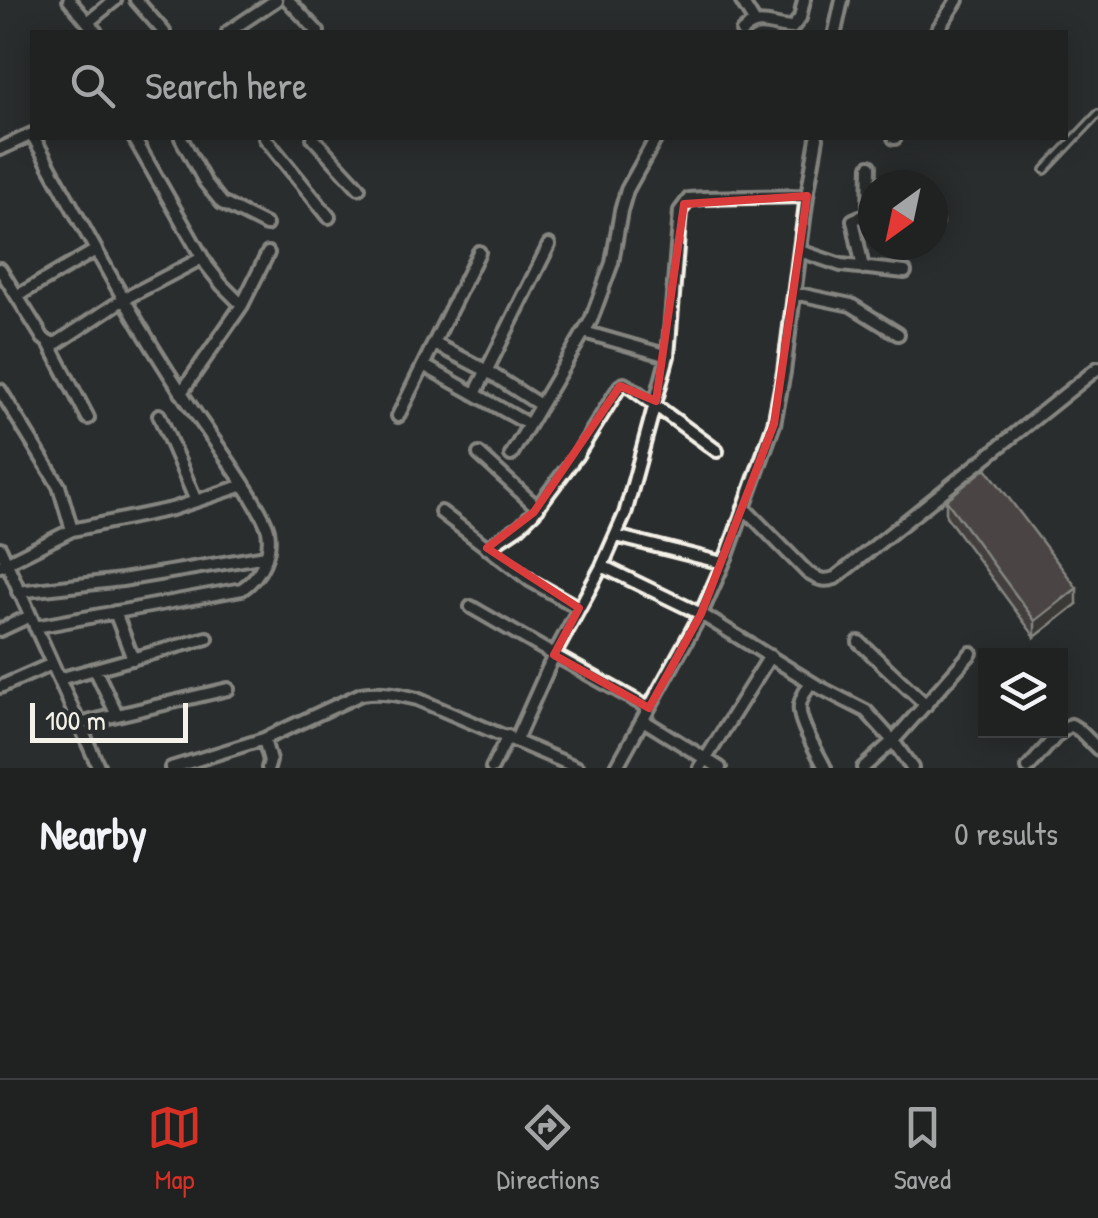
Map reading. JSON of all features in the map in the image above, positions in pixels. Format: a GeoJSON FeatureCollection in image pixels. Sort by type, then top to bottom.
{"type":"FeatureCollection","features":[{"type":"Feature","properties":{"kind":"street"},"geometry":{"type":"LineString","coordinates":[[69,0],[92,28],[115,0]]}},
{"type":"Feature","properties":{"kind":"street"},"geometry":{"type":"LineString","coordinates":[[136,0],[162,30]]}},
{"type":"Feature","properties":{"kind":"street"},"geometry":{"type":"LineString","coordinates":[[251,0],[260,12]]}},
{"type":"Feature","properties":{"kind":"street"},"geometry":{"type":"LineString","coordinates":[[231,30],[276,0]]}},
{"type":"Feature","properties":{"kind":"street"},"geometry":{"type":"LineString","coordinates":[[288,0],[316,30]]}},
{"type":"Feature","properties":{"kind":"street"},"geometry":{"type":"LineString","coordinates":[[741,0],[755,23]]}},
{"type":"Feature","properties":{"kind":"street"},"geometry":{"type":"LineString","coordinates":[[745,30],[762,22],[792,28],[800,18],[804,0]]}},
{"type":"Feature","properties":{"kind":"street"},"geometry":{"type":"LineString","coordinates":[[836,30],[842,0]]}},
{"type":"Feature","properties":{"kind":"street"},"geometry":{"type":"LineString","coordinates":[[937,30],[957,0]]}},
{"type":"Feature","properties":{"kind":"street"},"geometry":{"type":"LineString","coordinates":[[1,145],[30,136]]}},
{"type":"Feature","properties":{"kind":"street"},"geometry":{"type":"LineString","coordinates":[[0,630],[242,589],[259,574],[266,556],[268,528],[124,299],[36,140]]}},
{"type":"Feature","properties":{"kind":"street"},"geometry":{"type":"LineString","coordinates":[[135,140],[202,258],[242,305]]}},
{"type":"Feature","properties":{"kind":"street"},"geometry":{"type":"LineString","coordinates":[[182,140],[222,203],[266,225]]}},
{"type":"Feature","properties":{"kind":"street"},"geometry":{"type":"LineString","coordinates":[[267,140],[329,217]]}},
{"type":"Feature","properties":{"kind":"street"},"geometry":{"type":"LineString","coordinates":[[315,140],[359,188]]}},
{"type":"Feature","properties":{"kind":"street"},"geometry":{"type":"LineString","coordinates":[[511,455],[584,332],[612,263],[627,190],[655,140]]}},
{"type":"Feature","properties":{"kind":"street"},"geometry":{"type":"LineString","coordinates":[[616,768],[701,614],[774,424],[817,140]]}},
{"type":"Feature","properties":{"kind":"street"},"geometry":{"type":"LineString","coordinates":[[870,166],[870,170]]}},
{"type":"Feature","properties":{"kind":"street"},"geometry":{"type":"LineString","coordinates":[[492,768],[512,738],[625,514],[668,356],[680,211],[689,199],[806,196]]}},
{"type":"Feature","properties":{"kind":"street"},"geometry":{"type":"LineString","coordinates":[[858,218],[853,220],[858,247]]}},
{"type":"Feature","properties":{"kind":"street"},"geometry":{"type":"LineString","coordinates":[[475,394],[549,245]]}},
{"type":"Feature","properties":{"kind":"street"},"geometry":{"type":"LineString","coordinates":[[17,296],[96,250]]}},
{"type":"Feature","properties":{"kind":"street"},"geometry":{"type":"LineString","coordinates":[[800,251],[841,265],[906,272]]}},
{"type":"Feature","properties":{"kind":"street"},"geometry":{"type":"LineString","coordinates":[[398,416],[479,252]]}},
{"type":"Feature","properties":{"kind":"street"},"geometry":{"type":"LineString","coordinates":[[181,392],[242,305],[268,254]]}},
{"type":"Feature","properties":{"kind":"street"},"geometry":{"type":"LineString","coordinates":[[49,343],[57,343],[124,299],[202,258]]}},
{"type":"Feature","properties":{"kind":"street"},"geometry":{"type":"LineString","coordinates":[[860,260],[862,268]]}},
{"type":"Feature","properties":{"kind":"street"},"geometry":{"type":"LineString","coordinates":[[0,269],[42,338],[49,343],[88,418]]}},
{"type":"Feature","properties":{"kind":"street"},"geometry":{"type":"LineString","coordinates":[[794,293],[851,304],[898,334]]}},
{"type":"Feature","properties":{"kind":"street"},"geometry":{"type":"LineString","coordinates":[[584,332],[668,356]]}},
{"type":"Feature","properties":{"kind":"street"},"geometry":{"type":"LineString","coordinates":[[436,344],[540,405]]}},
{"type":"Feature","properties":{"kind":"street"},"geometry":{"type":"LineString","coordinates":[[425,366],[528,424]]}},
{"type":"Feature","properties":{"kind":"street"},"geometry":{"type":"LineString","coordinates":[[744,508],[808,574],[828,581],[1098,368]]}},
{"type":"Feature","properties":{"kind":"street"},"geometry":{"type":"LineString","coordinates":[[487,548],[520,526],[538,508],[624,384],[716,450]]}},
{"type":"Feature","properties":{"kind":"street"},"geometry":{"type":"LineString","coordinates":[[0,390],[59,486],[72,530]]}},
{"type":"Feature","properties":{"kind":"street"},"geometry":{"type":"LineString","coordinates":[[160,414],[196,501]]}},
{"type":"Feature","properties":{"kind":"street"},"geometry":{"type":"LineString","coordinates":[[480,454],[538,508]]}},
{"type":"Feature","properties":{"kind":"street"},"geometry":{"type":"LineString","coordinates":[[3,565],[72,530],[172,509],[244,485]]}},
{"type":"Feature","properties":{"kind":"street"},"geometry":{"type":"LineString","coordinates":[[441,512],[531,582],[579,608]]}},
{"type":"Feature","properties":{"kind":"street"},"geometry":{"type":"LineString","coordinates":[[616,536],[723,563]]}},
{"type":"Feature","properties":{"kind":"street"},"geometry":{"type":"LineString","coordinates":[[0,548],[3,565],[33,622],[98,768]]}},
{"type":"Feature","properties":{"kind":"street"},"geometry":{"type":"LineString","coordinates":[[18,592],[122,580],[266,556]]}},
{"type":"Feature","properties":{"kind":"street"},"geometry":{"type":"LineString","coordinates":[[602,566],[701,614],[810,682],[866,710],[912,768]]}},
{"type":"Feature","properties":{"kind":"street"},"geometry":{"type":"LineString","coordinates":[[471,607],[649,708]]}},
{"type":"Feature","properties":{"kind":"street"},"geometry":{"type":"LineString","coordinates":[[115,612],[133,658]]}},
{"type":"Feature","properties":{"kind":"street"},"geometry":{"type":"LineString","coordinates":[[59,679],[207,638]]}},
{"type":"Feature","properties":{"kind":"street"},"geometry":{"type":"LineString","coordinates":[[859,642],[926,706]]}},
{"type":"Feature","properties":{"kind":"street"},"geometry":{"type":"LineString","coordinates":[[862,768],[926,706],[971,652]]}},
{"type":"Feature","properties":{"kind":"street"},"geometry":{"type":"LineString","coordinates":[[703,763],[770,656]]}},
{"type":"Feature","properties":{"kind":"street"},"geometry":{"type":"LineString","coordinates":[[0,687],[52,664]]}},
{"type":"Feature","properties":{"kind":"street"},"geometry":{"type":"LineString","coordinates":[[95,669],[118,715]]}},
{"type":"Feature","properties":{"kind":"street"},"geometry":{"type":"LineString","coordinates":[[810,682],[799,708],[825,768]]}},
{"type":"Feature","properties":{"kind":"street"},"geometry":{"type":"LineString","coordinates":[[79,724],[228,689]]}},
{"type":"Feature","properties":{"kind":"street"},"geometry":{"type":"LineString","coordinates":[[171,768],[264,739],[361,694],[393,692],[578,768]]}},
{"type":"Feature","properties":{"kind":"street"},"geometry":{"type":"LineString","coordinates":[[643,720],[703,763],[720,768]]}},
{"type":"Feature","properties":{"kind":"street"},"geometry":{"type":"LineString","coordinates":[[1028,768],[1070,726],[1098,749]]}},
{"type":"Feature","properties":{"kind":"street"},"geometry":{"type":"LineString","coordinates":[[264,739],[272,766]]}},
{"type":"Feature","properties":{"kind":"lane"},"geometry":{"type":"LineString","coordinates":[[1046,170],[1098,114]]}},
{"type":"Feature","properties":{"kind":"highlighted area"},"geometry":{"type":"Polygon","coordinates":[[[807,196],[774,424],[701,614],[649,708],[554,655],[579,608],[487,548],[534,512],[620,386],[656,401],[684,204],[807,196]]]}},
{"type":"Feature","properties":{"kind":"building"},"geometry":{"type":"Polygon","coordinates":[[[986,468],[1077,588],[1035,621],[946,500],[986,468]]]}}]}
